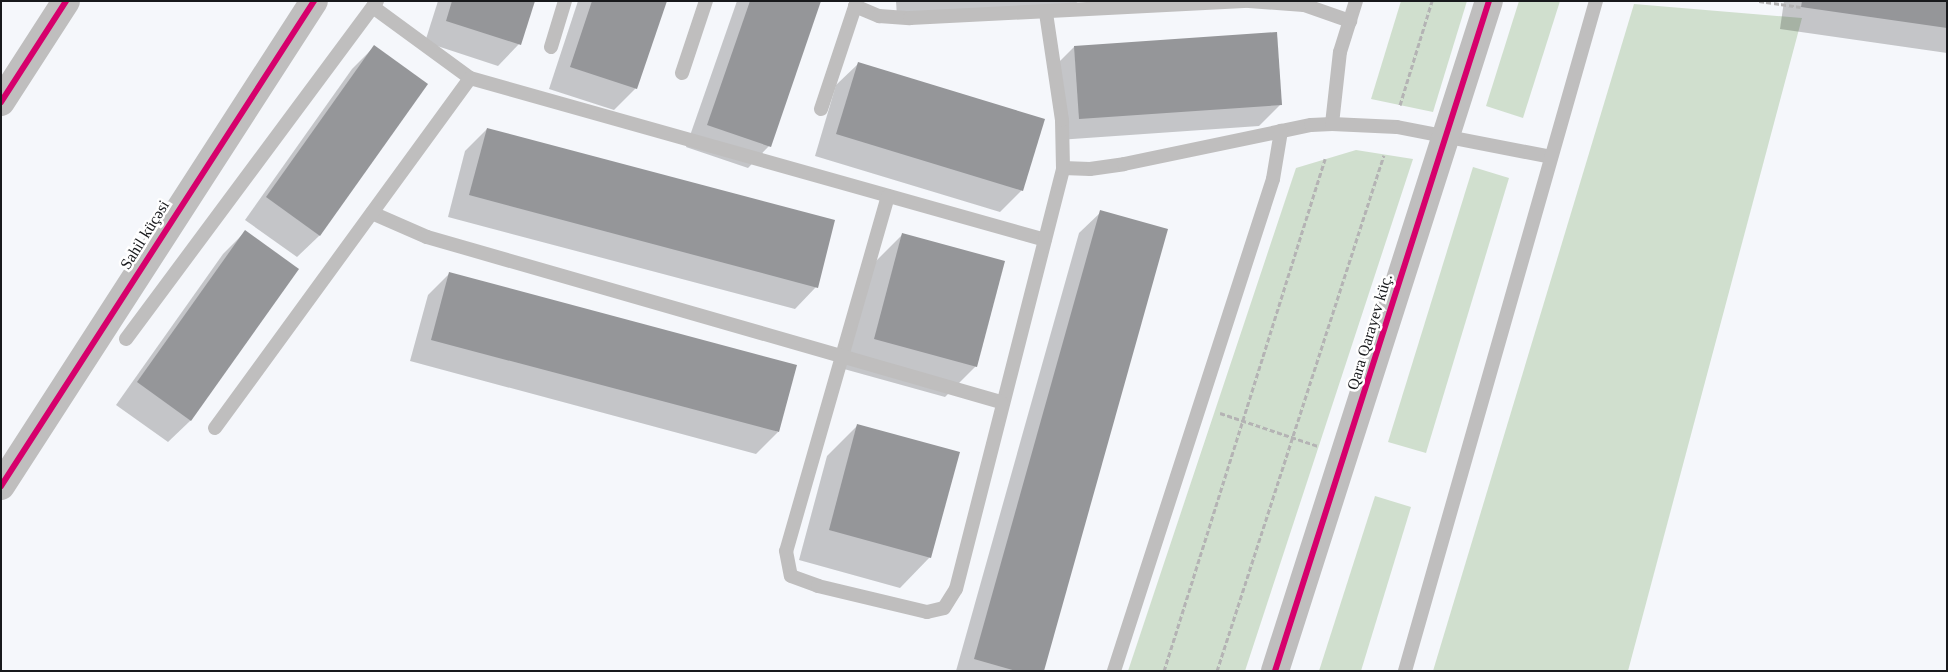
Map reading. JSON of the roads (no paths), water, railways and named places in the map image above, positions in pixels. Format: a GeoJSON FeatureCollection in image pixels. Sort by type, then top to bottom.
{"type":"FeatureCollection","features":[{"type":"Feature","properties":{"kind":"street"},"geometry":{"type":"LineString","coordinates":[[1,102],[66,1]]}},
{"type":"Feature","properties":{"kind":"street","name":"Sahil küçəsi"},"geometry":{"type":"LineString","coordinates":[[1,486],[314,1]]}},
{"type":"Feature","properties":{"kind":"street","name":"Qara Qarayev küç."},"geometry":{"type":"LineString","coordinates":[[1275,671],[1489,1]]}},
{"type":"Feature","properties":{"kind":"lane"},"geometry":{"type":"LineString","coordinates":[[551,47],[565,1]]}},
{"type":"Feature","properties":{"kind":"lane"},"geometry":{"type":"LineString","coordinates":[[682,73],[706,1]]}},
{"type":"Feature","properties":{"kind":"lane"},"geometry":{"type":"LineString","coordinates":[[821,109],[856,4],[879,16],[910,18],[1046,13],[1249,1],[1304,5],[1350,21]]}},
{"type":"Feature","properties":{"kind":"lane"},"geometry":{"type":"LineString","coordinates":[[1332,124],[1340,52],[1356,1]]}},
{"type":"Feature","properties":{"kind":"lane"},"geometry":{"type":"LineString","coordinates":[[1405,671],[1596,1]]}},
{"type":"Feature","properties":{"kind":"lane"},"geometry":{"type":"LineString","coordinates":[[126,339],[375,4],[470,78],[1044,240]]}},
{"type":"Feature","properties":{"kind":"lane"},"geometry":{"type":"LineString","coordinates":[[888,196],[844,356],[786,551],[792,576],[818,586],[927,612],[944,608],[956,589],[1001,402],[1063,168],[1062,120],[1046,13]]}},
{"type":"Feature","properties":{"kind":"lane"},"geometry":{"type":"LineString","coordinates":[[215,428],[470,78]]}},
{"type":"Feature","properties":{"kind":"lane"},"geometry":{"type":"LineString","coordinates":[[1063,168],[1090,169],[1124,164],[1281,131],[1332,124],[1396,127],[1551,157]]}},
{"type":"Feature","properties":{"kind":"lane"},"geometry":{"type":"LineString","coordinates":[[1114,671],[1274,178],[1281,131]]}},
{"type":"Feature","properties":{"kind":"lane"},"geometry":{"type":"LineString","coordinates":[[372,213],[427,237],[1001,402]]}}]}
